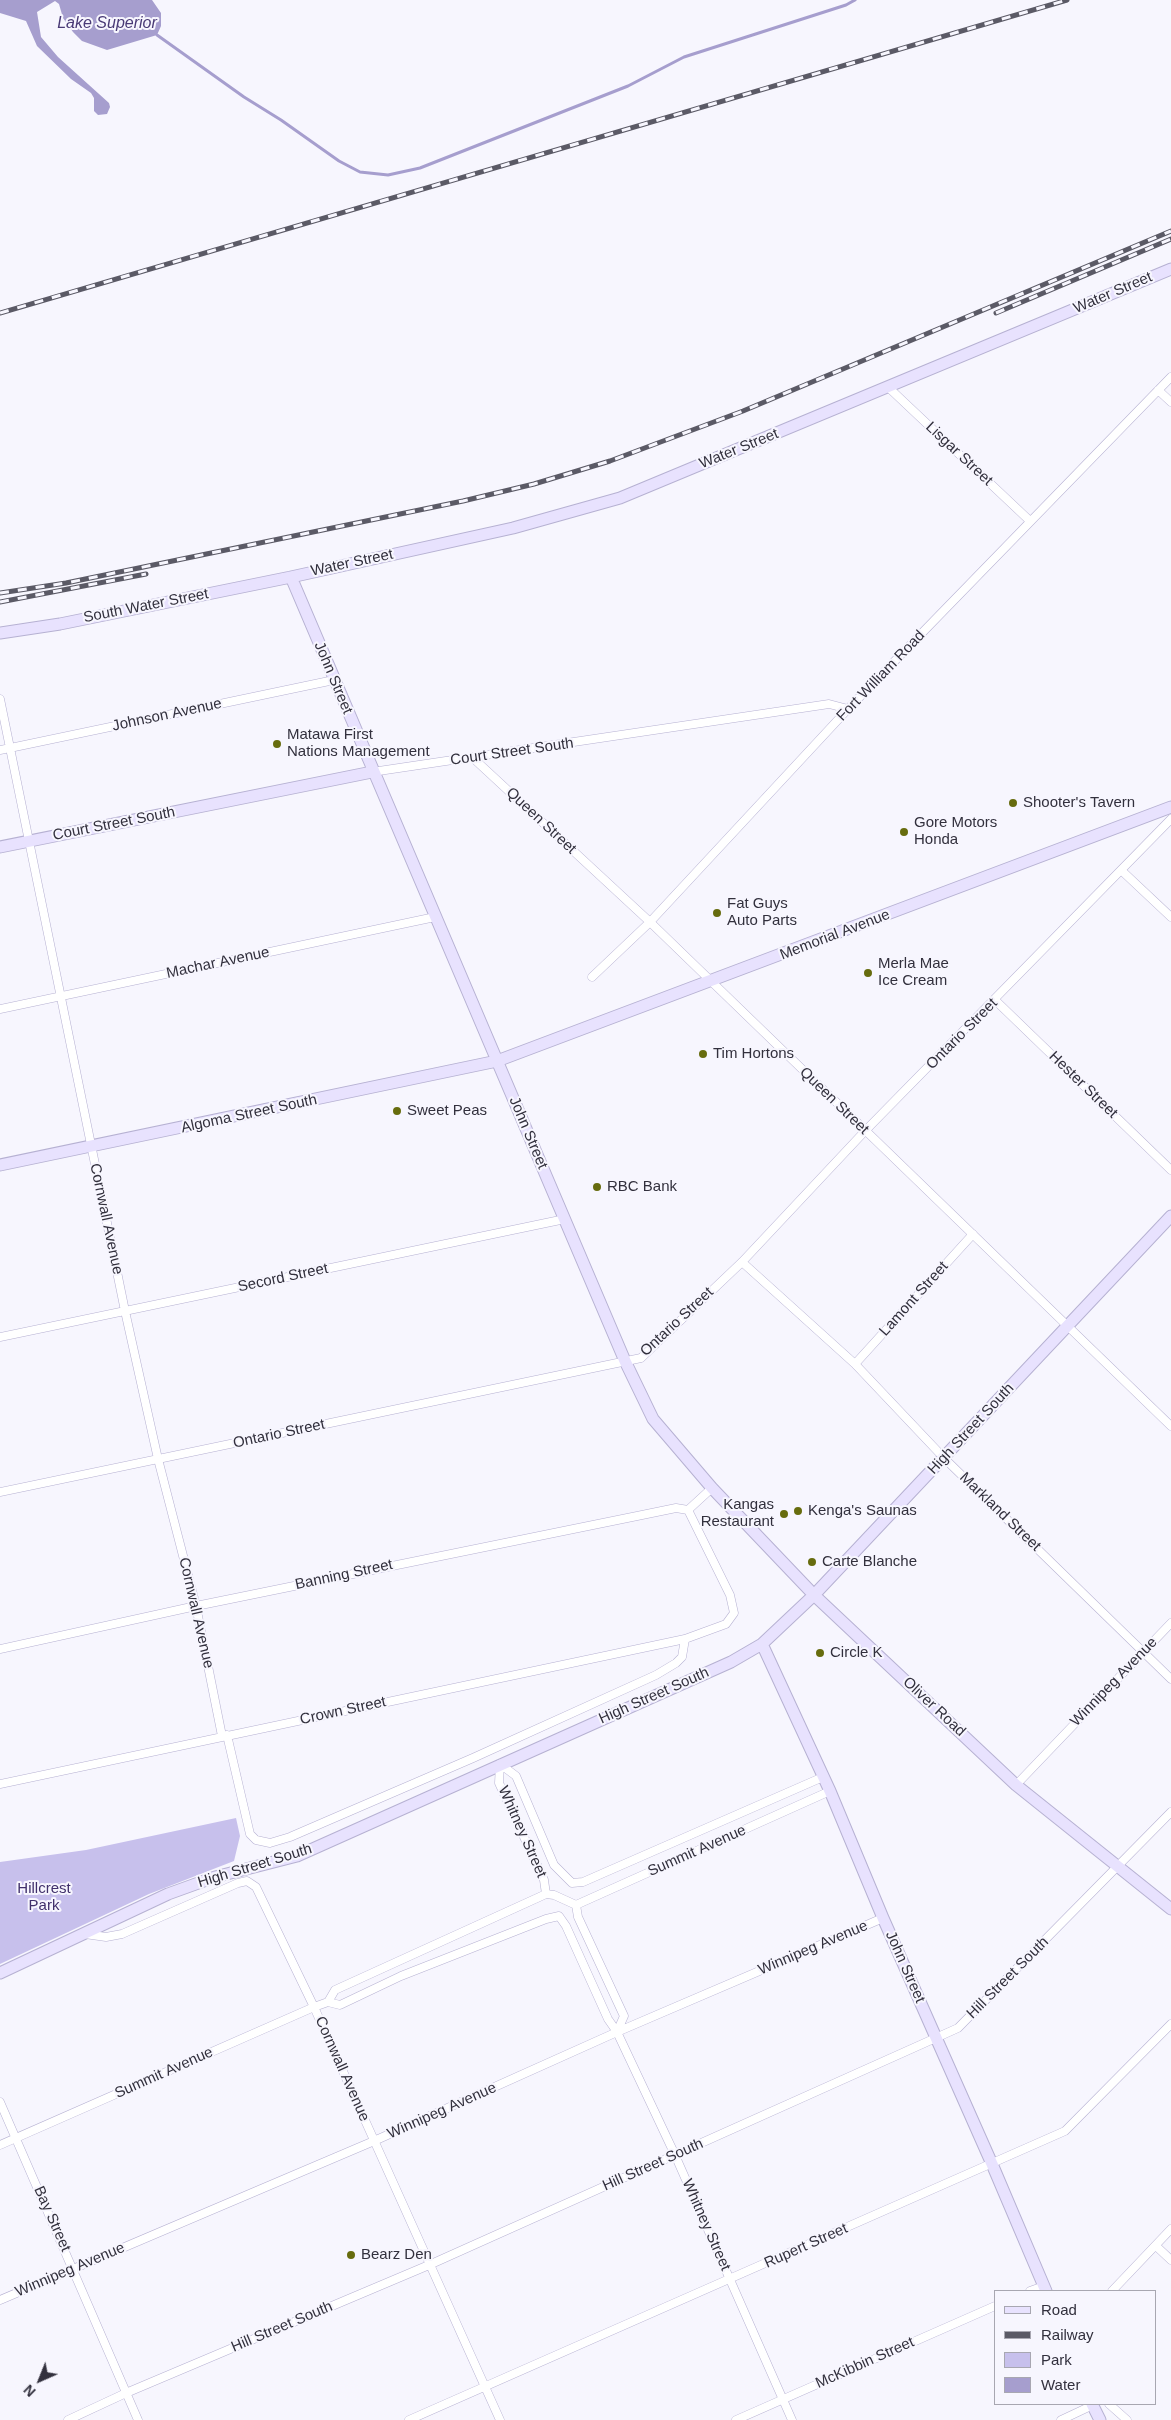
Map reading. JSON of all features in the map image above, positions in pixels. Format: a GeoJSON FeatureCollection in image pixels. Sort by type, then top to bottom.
{"type":"FeatureCollection","features":[{"type":"Feature","properties":{"kind":"main road","name":"Water Street"},"geometry":{"type":"LineString","coordinates":[[290,577],[513,528],[620,498],[1171,269]]}},
{"type":"Feature","properties":{"kind":"main road","name":"South Water Street"},"geometry":{"type":"LineString","coordinates":[[0,633],[60,624],[290,577]]}},
{"type":"Feature","properties":{"kind":"main road","name":"John Street"},"geometry":{"type":"LineString","coordinates":[[290,577],[625,1361],[653,1419],[712,1488]]}},
{"type":"Feature","properties":{"kind":"main road","name":"Court Street South"},"geometry":{"type":"LineString","coordinates":[[0,847],[372,772]]}},
{"type":"Feature","properties":{"kind":"main road","name":"Memorial Avenue"},"geometry":{"type":"LineString","coordinates":[[497,1061],[1171,807]]}},
{"type":"Feature","properties":{"kind":"main road","name":"Algoma Street South"},"geometry":{"type":"LineString","coordinates":[[0,1166],[497,1061]]}},
{"type":"Feature","properties":{"kind":"main road","name":"High Street South"},"geometry":{"type":"LineString","coordinates":[[0,1973],[168,1894],[215,1877],[297,1856],[731,1662],[762,1644],[814,1595],[1171,1216]]}},
{"type":"Feature","properties":{"kind":"main road","name":"Oliver Road"},"geometry":{"type":"LineString","coordinates":[[712,1488],[814,1595],[1016,1785],[1171,1908]]}},
{"type":"Feature","properties":{"kind":"main road","name":"John Street"},"geometry":{"type":"LineString","coordinates":[[762,1644],[830,1791],[883,1918],[1045,2288]]}},
{"type":"Feature","properties":{"kind":"main road"},"geometry":{"type":"LineString","coordinates":[[1093,2405],[1100,2420]]}},
{"type":"Feature","properties":{"kind":"street","name":"Fort William Road"},"geometry":{"type":"LineString","coordinates":[[592,977],[650,922],[848,710],[1171,377]]}},
{"type":"Feature","properties":{"kind":"street","name":"Lisgar Street"},"geometry":{"type":"LineString","coordinates":[[888,387],[1030,521]]}},
{"type":"Feature","properties":{"kind":"street"},"geometry":{"type":"LineString","coordinates":[[1158,390],[1171,402]]}},
{"type":"Feature","properties":{"kind":"street","name":"Johnson Avenue"},"geometry":{"type":"LineString","coordinates":[[0,750],[334,680]]}},
{"type":"Feature","properties":{"kind":"street","name":"Cornwall Avenue"},"geometry":{"type":"LineString","coordinates":[[0,699],[125,1311],[158,1459],[196,1606],[225,1735],[250,1834],[256,1840],[270,1843],[464,1762],[656,1675],[676,1663],[682,1656],[686,1639]]}},
{"type":"Feature","properties":{"kind":"street","name":"Court Street South"},"geometry":{"type":"LineString","coordinates":[[372,772],[829,704],[848,710]]}},
{"type":"Feature","properties":{"kind":"street","name":"Queen Street"},"geometry":{"type":"LineString","coordinates":[[473,758],[650,922],[1171,1426]]}},
{"type":"Feature","properties":{"kind":"street","name":"Ontario Street"},"geometry":{"type":"LineString","coordinates":[[0,1492],[640,1358],[742,1262],[865,1131],[1171,819]]}},
{"type":"Feature","properties":{"kind":"street"},"geometry":{"type":"LineString","coordinates":[[1121,870],[1171,917]]}},
{"type":"Feature","properties":{"kind":"street","name":"Machar Avenue"},"geometry":{"type":"LineString","coordinates":[[0,1009],[435,917]]}},
{"type":"Feature","properties":{"kind":"street","name":"Hester Street"},"geometry":{"type":"LineString","coordinates":[[995,1000],[1171,1170]]}},
{"type":"Feature","properties":{"kind":"street","name":"Secord Street"},"geometry":{"type":"LineString","coordinates":[[0,1337],[565,1219]]}},
{"type":"Feature","properties":{"kind":"street","name":"Lamont Street"},"geometry":{"type":"LineString","coordinates":[[855,1364],[973,1234]]}},
{"type":"Feature","properties":{"kind":"street","name":"Markland Street"},"geometry":{"type":"LineString","coordinates":[[742,1262],[855,1364],[944,1458],[1171,1680]]}},
{"type":"Feature","properties":{"kind":"street"},"geometry":{"type":"LineString","coordinates":[[686,1639],[726,1624],[734,1613],[730,1595],[688,1510],[712,1488]]}},
{"type":"Feature","properties":{"kind":"street","name":"Banning Street"},"geometry":{"type":"LineString","coordinates":[[0,1649],[196,1606],[659,1511],[676,1508],[688,1510]]}},
{"type":"Feature","properties":{"kind":"street","name":"Winnipeg Avenue"},"geometry":{"type":"LineString","coordinates":[[1016,1785],[1171,1623]]}},
{"type":"Feature","properties":{"kind":"street","name":"Crown Street"},"geometry":{"type":"LineString","coordinates":[[0,1784],[686,1639]]}},
{"type":"Feature","properties":{"kind":"street","name":"Whitney Street"},"geometry":{"type":"LineString","coordinates":[[500,1764],[516,1776],[554,1865],[572,1883]]}},
{"type":"Feature","properties":{"kind":"street","name":"Whitney Street"},"geometry":{"type":"LineString","coordinates":[[500,1764],[499,1783],[544,1880],[546,1894]]}},
{"type":"Feature","properties":{"kind":"street","name":"Summit Avenue"},"geometry":{"type":"LineString","coordinates":[[572,1883],[583,1882],[823,1776]]}},
{"type":"Feature","properties":{"kind":"street","name":"Summit Avenue"},"geometry":{"type":"LineString","coordinates":[[576,1905],[830,1791]]}},
{"type":"Feature","properties":{"kind":"street","name":"Hill Street South"},"geometry":{"type":"LineString","coordinates":[[68,2420],[126,2393],[429,2265],[958,2028],[1171,1812]]}},
{"type":"Feature","properties":{"kind":"street","name":"Cornwall Avenue"},"geometry":{"type":"LineString","coordinates":[[85,1934],[106,1937],[122,1934],[230,1886],[247,1881],[256,1887],[314,2007],[500,2420]]}},
{"type":"Feature","properties":{"kind":"street"},"geometry":{"type":"LineString","coordinates":[[546,1894],[554,1895],[576,1905],[578,1917],[624,2016],[618,2032]]}},
{"type":"Feature","properties":{"kind":"street","name":"Summit Avenue"},"geometry":{"type":"LineString","coordinates":[[328,2002],[335,1990],[546,1894]]}},
{"type":"Feature","properties":{"kind":"street","name":"Whitney Street"},"geometry":{"type":"LineString","coordinates":[[559,1916],[566,1926],[608,2019],[618,2032],[675,2155],[792,2420]]}},
{"type":"Feature","properties":{"kind":"street","name":"Summit Avenue"},"geometry":{"type":"LineString","coordinates":[[0,2145],[314,2007],[328,2002],[340,2005],[401,1976],[559,1916]]}},
{"type":"Feature","properties":{"kind":"street","name":"Winnipeg Avenue"},"geometry":{"type":"LineString","coordinates":[[0,2300],[73,2267],[374,2141],[618,2032],[883,1918]]}},
{"type":"Feature","properties":{"kind":"street"},"geometry":{"type":"LineString","coordinates":[[395,1962],[401,1976]]}},
{"type":"Feature","properties":{"kind":"street","name":"Rupert Street"},"geometry":{"type":"LineString","coordinates":[[409,2420],[1065,2131],[1171,2024]]}},
{"type":"Feature","properties":{"kind":"street","name":"Bay Street"},"geometry":{"type":"LineString","coordinates":[[0,2102],[138,2420]]}},
{"type":"Feature","properties":{"kind":"street"},"geometry":{"type":"LineString","coordinates":[[1113,2290],[1171,2230]]}},
{"type":"Feature","properties":{"kind":"street"},"geometry":{"type":"LineString","coordinates":[[1156,2246],[1171,2260]]}},
{"type":"Feature","properties":{"kind":"street","name":"McKibbin Street"},"geometry":{"type":"LineString","coordinates":[[736,2420],[994,2306]]}},
{"type":"Feature","properties":{"kind":"street"},"geometry":{"type":"LineString","coordinates":[[1061,2420],[1091,2405]]}},
{"type":"Feature","properties":{"kind":"street"},"geometry":{"type":"LineString","coordinates":[[1110,2405],[1127,2420]]}},
{"type":"Feature","properties":{"kind":"green space","name":"Hillcrest Park"},"geometry":{"type":"Polygon","coordinates":[[[236,1818],[240,1836],[234,1861],[149,1894],[0,1964],[0,1862],[86,1850],[236,1818]]]}},
{"type":"Feature","properties":{"kind":"water","name":"Lake Superior"},"geometry":{"type":"Polygon","coordinates":[[[0,0],[152,0],[161,13],[161,26],[157,35],[107,50],[82,41],[63,18],[59,4],[55,1],[37,12],[41,37],[58,57],[109,103],[110,107],[107,114],[98,115],[94,111],[94,98],[91,93],[71,79],[37,46],[26,21],[0,13],[0,0]]]}},
{"type":"Feature","properties":{"kind":"waterway"},"geometry":{"type":"LineString","coordinates":[[157,35],[339,161],[360,172],[388,175],[420,168],[628,86],[684,57],[846,5],[855,0]]}},
{"type":"Feature","properties":{"kind":"railway"},"geometry":{"type":"LineString","coordinates":[[0,313],[1067,0]]}},
{"type":"Feature","properties":{"kind":"railway"},"geometry":{"type":"LineString","coordinates":[[0,593],[66,583],[463,501],[534,484],[610,461],[743,411],[1171,231]]}},
{"type":"Feature","properties":{"kind":"railway"},"geometry":{"type":"LineString","coordinates":[[996,313],[1171,239]]}},
{"type":"Feature","properties":{"kind":"railway"},"geometry":{"type":"LineString","coordinates":[[0,602],[146,574]]}},
{"type":"Feature","properties":{"kind":"place","name":"Matawa First Nations Management"},"geometry":{"type":"Point","coordinates":[277,744]}},
{"type":"Feature","properties":{"kind":"place","name":"Shooter's Tavern"},"geometry":{"type":"Point","coordinates":[1013,803]}},
{"type":"Feature","properties":{"kind":"place","name":"Gore Motors Honda"},"geometry":{"type":"Point","coordinates":[904,832]}},
{"type":"Feature","properties":{"kind":"place","name":"Fat Guys Auto Parts"},"geometry":{"type":"Point","coordinates":[717,913]}},
{"type":"Feature","properties":{"kind":"place","name":"Merla Mae Ice Cream"},"geometry":{"type":"Point","coordinates":[868,973]}},
{"type":"Feature","properties":{"kind":"place","name":"Tim Hortons"},"geometry":{"type":"Point","coordinates":[703,1054]}},
{"type":"Feature","properties":{"kind":"place","name":"Sweet Peas"},"geometry":{"type":"Point","coordinates":[397,1111]}},
{"type":"Feature","properties":{"kind":"place","name":"RBC Bank"},"geometry":{"type":"Point","coordinates":[597,1187]}},
{"type":"Feature","properties":{"kind":"place","name":"Kenga's Saunas"},"geometry":{"type":"Point","coordinates":[798,1511]}},
{"type":"Feature","properties":{"kind":"place","name":"Kangas Restaurant"},"geometry":{"type":"Point","coordinates":[784,1514]}},
{"type":"Feature","properties":{"kind":"place","name":"Carte Blanche"},"geometry":{"type":"Point","coordinates":[812,1562]}},
{"type":"Feature","properties":{"kind":"place","name":"Circle K"},"geometry":{"type":"Point","coordinates":[820,1653]}},
{"type":"Feature","properties":{"kind":"place","name":"Bearz Den"},"geometry":{"type":"Point","coordinates":[351,2255]}}]}
